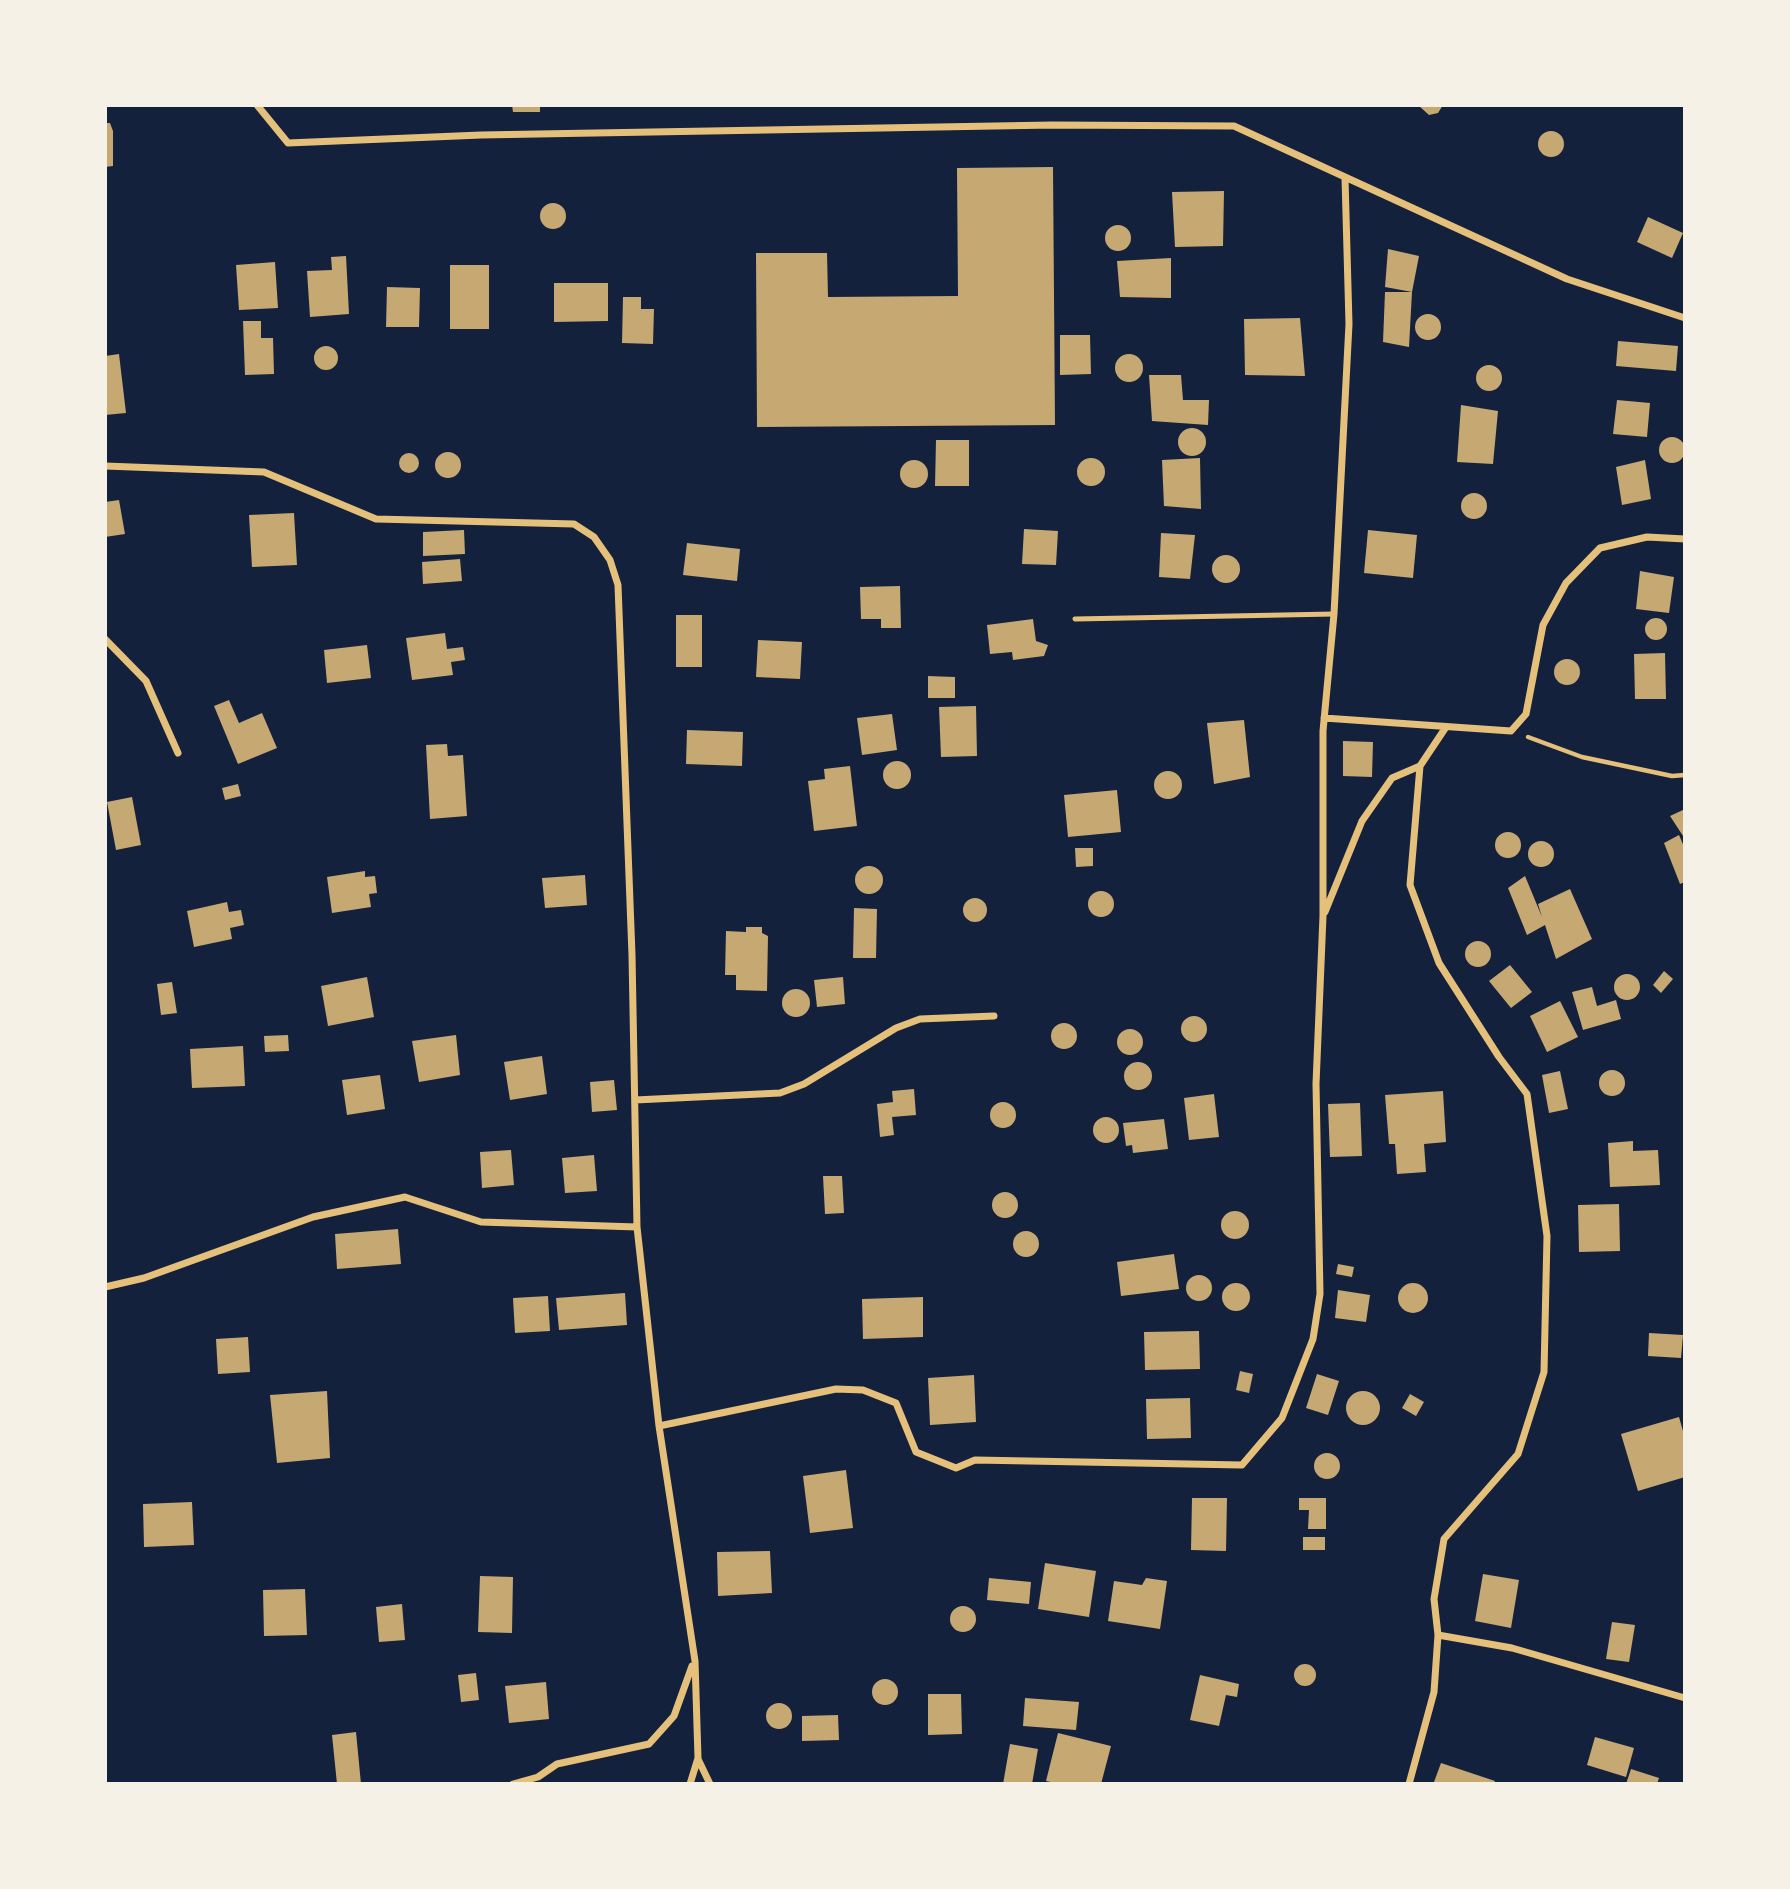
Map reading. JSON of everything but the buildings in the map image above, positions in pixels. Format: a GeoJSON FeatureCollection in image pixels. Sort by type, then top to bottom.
{"type":"FeatureCollection","features":[{"type":"Feature","properties":{"kind":"street"},"geometry":{"type":"LineString","coordinates":[[257,105],[288,143],[495,135],[1052,125],[1234,126],[1567,279],[1685,318]]}},
{"type":"Feature","properties":{"kind":"street"},"geometry":{"type":"LineString","coordinates":[[659,1426],[836,1389],[863,1391],[896,1403],[916,1452],[956,1468],[975,1460],[1242,1465],[1282,1418],[1313,1339],[1320,1294],[1316,1084],[1323,916],[1324,718],[1334,614],[1349,324],[1345,178]]}},
{"type":"Feature","properties":{"kind":"street"},"geometry":{"type":"LineString","coordinates":[[105,466],[264,472],[376,519],[574,524],[594,537],[610,560],[618,585],[632,955],[637,1227],[659,1426],[695,1661],[698,1758],[690,1784]]}},
{"type":"Feature","properties":{"kind":"street"},"geometry":{"type":"LineString","coordinates":[[1324,718],[1511,731],[1526,714],[1543,625],[1566,583],[1600,548],[1647,537],[1685,539]]}},
{"type":"Feature","properties":{"kind":"street"},"geometry":{"type":"LineString","coordinates":[[105,639],[146,681],[178,752]]}},
{"type":"Feature","properties":{"kind":"street"},"geometry":{"type":"LineString","coordinates":[[1409,1784],[1434,1692],[1438,1635],[1434,1599],[1444,1539],[1518,1454],[1544,1372],[1547,1236],[1527,1094],[1499,1057],[1439,963],[1410,885],[1420,766],[1446,727]]}},
{"type":"Feature","properties":{"kind":"street"},"geometry":{"type":"LineString","coordinates":[[1323,916],[1362,821],[1392,778],[1420,766]]}},
{"type":"Feature","properties":{"kind":"street"},"geometry":{"type":"LineString","coordinates":[[635,1100],[780,1093],[804,1084],[896,1028],[920,1019],[994,1016]]}},
{"type":"Feature","properties":{"kind":"street"},"geometry":{"type":"LineString","coordinates":[[105,1287],[144,1278],[313,1217],[405,1197],[481,1222],[637,1227]]}},
{"type":"Feature","properties":{"kind":"street"},"geometry":{"type":"LineString","coordinates":[[1438,1635],[1512,1648],[1685,1698]]}},
{"type":"Feature","properties":{"kind":"street"},"geometry":{"type":"LineString","coordinates":[[513,1784],[537,1780],[557,1764],[649,1744],[674,1716],[695,1661]]}},
{"type":"Feature","properties":{"kind":"street"},"geometry":{"type":"LineString","coordinates":[[698,1758],[710,1784]]}},
{"type":"Feature","properties":{"kind":"lane"},"geometry":{"type":"LineString","coordinates":[[1075,619],[1334,614]]}},
{"type":"Feature","properties":{"kind":"path"},"geometry":{"type":"LineString","coordinates":[[1511,731],[1582,757],[1672,776],[1685,775]]}}]}
